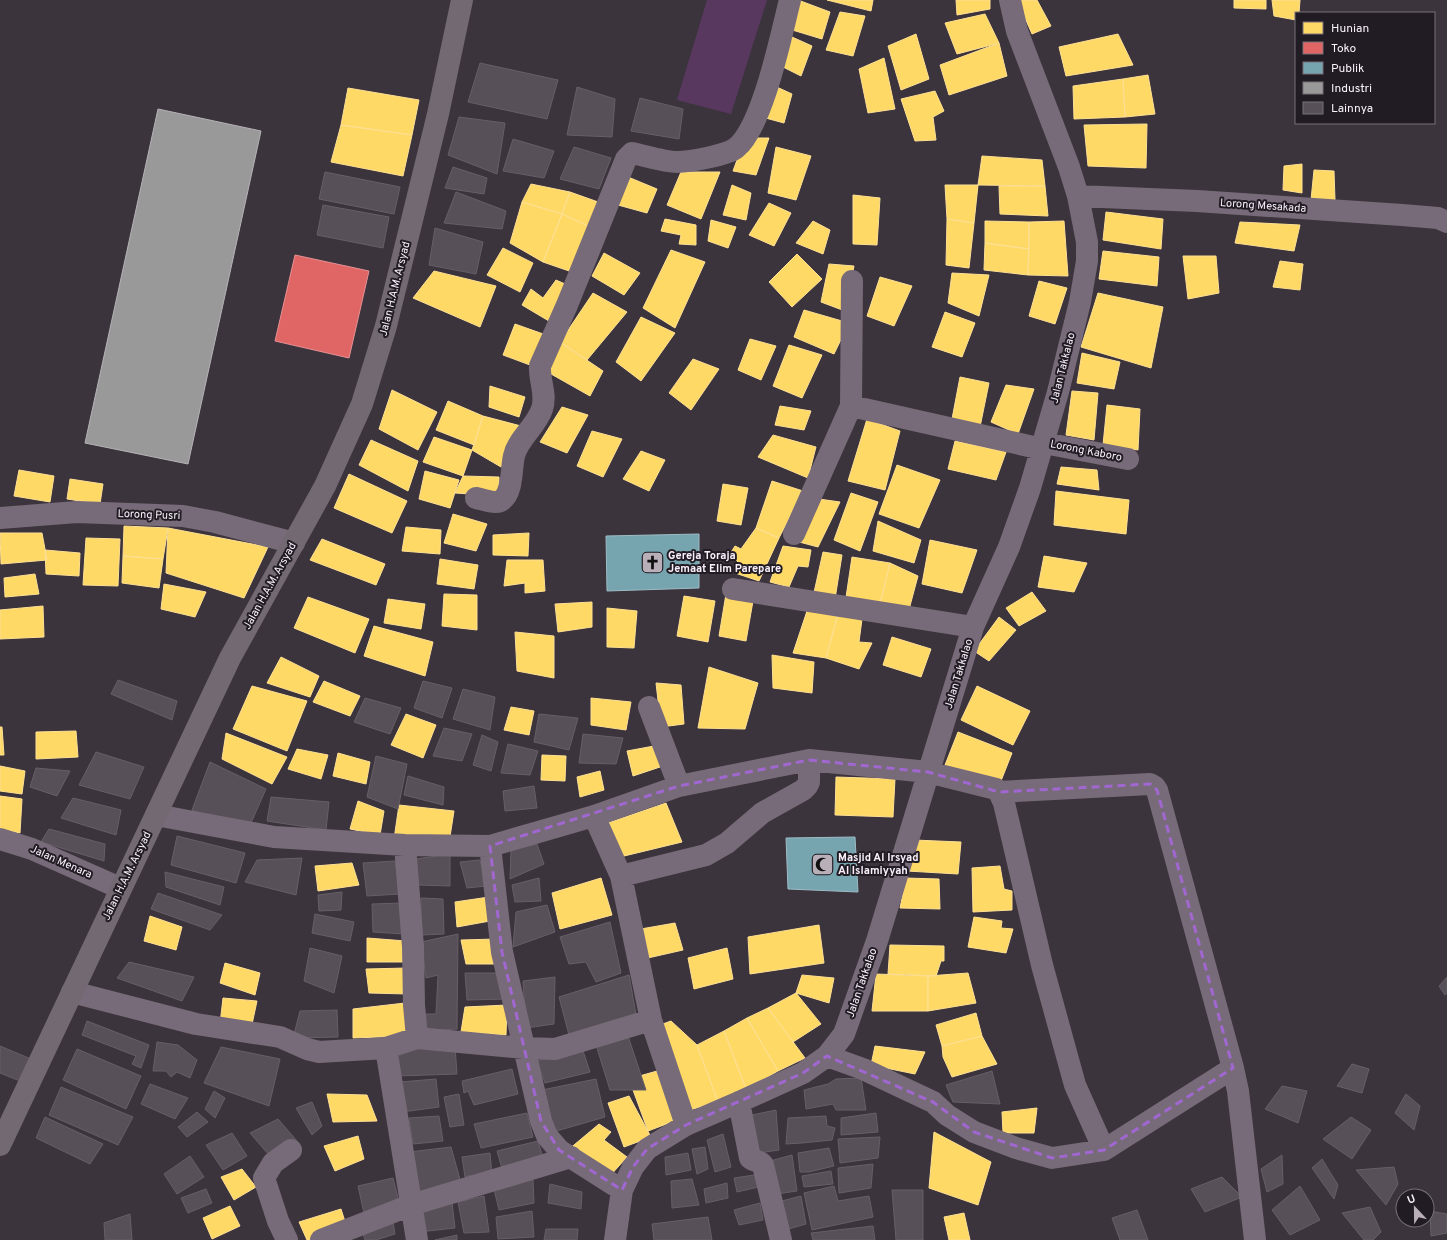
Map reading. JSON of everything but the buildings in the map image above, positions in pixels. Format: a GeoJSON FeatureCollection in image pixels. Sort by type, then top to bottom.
{"type":"FeatureCollection","features":[{"type":"Feature","properties":{"kind":"highway","name":"Jalan H.A.M. Arsyad"},"geometry":{"type":"LineString","coordinates":[[0,1145],[120,888],[230,658],[325,486],[362,404],[386,326],[438,114],[462,0]]}},
{"type":"Feature","properties":{"kind":"street"},"geometry":{"type":"LineString","coordinates":[[476,498],[497,502],[502,501],[509,491],[516,451],[542,409],[544,393],[539,373],[540,366],[567,305],[626,159],[632,153],[677,162],[688,161],[728,152],[740,144],[745,138],[762,106],[790,0]]}},
{"type":"Feature","properties":{"kind":"street","name":"Jalan Takkalao"},"geometry":{"type":"LineString","coordinates":[[615,1240],[622,1190],[634,1167],[647,1149],[686,1125],[803,1073],[827,1056],[844,1034],[877,941],[973,627],[1009,547],[1043,446],[1080,302],[1087,261],[1087,242],[1078,196],[1069,167],[1017,31],[1010,0]]}},
{"type":"Feature","properties":{"kind":"street","name":"Lorong Mesakada"},"geometry":{"type":"LineString","coordinates":[[1078,196],[1197,201],[1402,215],[1438,218],[1447,222]]}},
{"type":"Feature","properties":{"kind":"street"},"geometry":{"type":"LineString","coordinates":[[794,534],[851,406],[852,281]]}},
{"type":"Feature","properties":{"kind":"street","name":"Lorong Kaboro"},"geometry":{"type":"LineString","coordinates":[[851,406],[1043,446],[1128,459]]}},
{"type":"Feature","properties":{"kind":"street","name":"Lorong Pusri"},"geometry":{"type":"LineString","coordinates":[[0,518],[77,512],[183,516],[215,522],[294,543]]}},
{"type":"Feature","properties":{"kind":"street"},"geometry":{"type":"LineString","coordinates":[[733,589],[973,627]]}},
{"type":"Feature","properties":{"kind":"street"},"geometry":{"type":"LineString","coordinates":[[649,707],[679,786]]}},
{"type":"Feature","properties":{"kind":"street"},"geometry":{"type":"LineString","coordinates":[[156,815],[274,837],[405,845],[490,846],[594,816],[679,786],[809,760],[928,772],[996,789],[1004,803],[1042,964],[1074,1085],[1104,1150]]}},
{"type":"Feature","properties":{"kind":"street"},"geometry":{"type":"LineString","coordinates":[[621,876],[706,855],[727,844],[762,813],[803,790],[807,786],[809,782],[809,760]]}},
{"type":"Feature","properties":{"kind":"street"},"geometry":{"type":"LineString","coordinates":[[999,792],[1150,784],[1157,790],[1233,1068],[1238,1091],[1255,1240]]}},
{"type":"Feature","properties":{"kind":"street"},"geometry":{"type":"LineString","coordinates":[[594,816],[621,876],[651,1020],[686,1125]]}},
{"type":"Feature","properties":{"kind":"street","name":"Jalan Menara"},"geometry":{"type":"LineString","coordinates":[[0,839],[32,849],[120,888]]}},
{"type":"Feature","properties":{"kind":"street"},"geometry":{"type":"LineString","coordinates":[[405,845],[413,947],[414,1005],[417,1038]]}},
{"type":"Feature","properties":{"kind":"street"},"geometry":{"type":"LineString","coordinates":[[490,846],[502,952],[541,1121],[547,1136],[559,1150],[622,1190]]}},
{"type":"Feature","properties":{"kind":"street"},"geometry":{"type":"LineString","coordinates":[[72,992],[196,1024],[280,1037],[307,1049],[318,1052],[386,1048],[417,1038],[524,1048],[555,1049],[651,1020]]}},
{"type":"Feature","properties":{"kind":"street"},"geometry":{"type":"LineString","coordinates":[[386,1048],[417,1240]]}},
{"type":"Feature","properties":{"kind":"street"},"geometry":{"type":"LineString","coordinates":[[827,1056],[863,1069],[932,1102],[947,1115],[974,1132],[1016,1148],[1052,1158],[1104,1150],[1233,1068]]}},
{"type":"Feature","properties":{"kind":"street"},"geometry":{"type":"LineString","coordinates":[[739,1102],[750,1158],[760,1162],[763,1165],[781,1240]]}},
{"type":"Feature","properties":{"kind":"street"},"geometry":{"type":"LineString","coordinates":[[287,1240],[278,1221],[264,1178],[273,1163],[291,1150]]}},
{"type":"Feature","properties":{"kind":"street"},"geometry":{"type":"LineString","coordinates":[[321,1240],[412,1205],[571,1157]]}},
{"type":"Feature","properties":{"kind":"highlighted area"},"geometry":{"type":"Polygon","coordinates":[[[809,760],[928,772],[999,792],[1150,784],[1157,790],[1233,1068],[1104,1150],[1052,1158],[974,1132],[933,1102],[827,1056],[803,1073],[686,1125],[647,1149],[633,1167],[622,1190],[559,1150],[541,1121],[502,952],[490,846],[679,786],[809,760]]]}},
{"type":"Feature","properties":{"kind":"shaded area"},"geometry":{"type":"Polygon","coordinates":[[[707,0],[767,0],[731,114],[677,100],[707,0]]]}},
{"type":"Feature","properties":{"kind":"place","name":"Gereja Toraja Jemaat Elim Parepare"},"geometry":{"type":"Point","coordinates":[653,562]}},
{"type":"Feature","properties":{"kind":"place","name":"Masjid Al Irsyad Al Islamiyyah"},"geometry":{"type":"Point","coordinates":[822,864]}}]}
